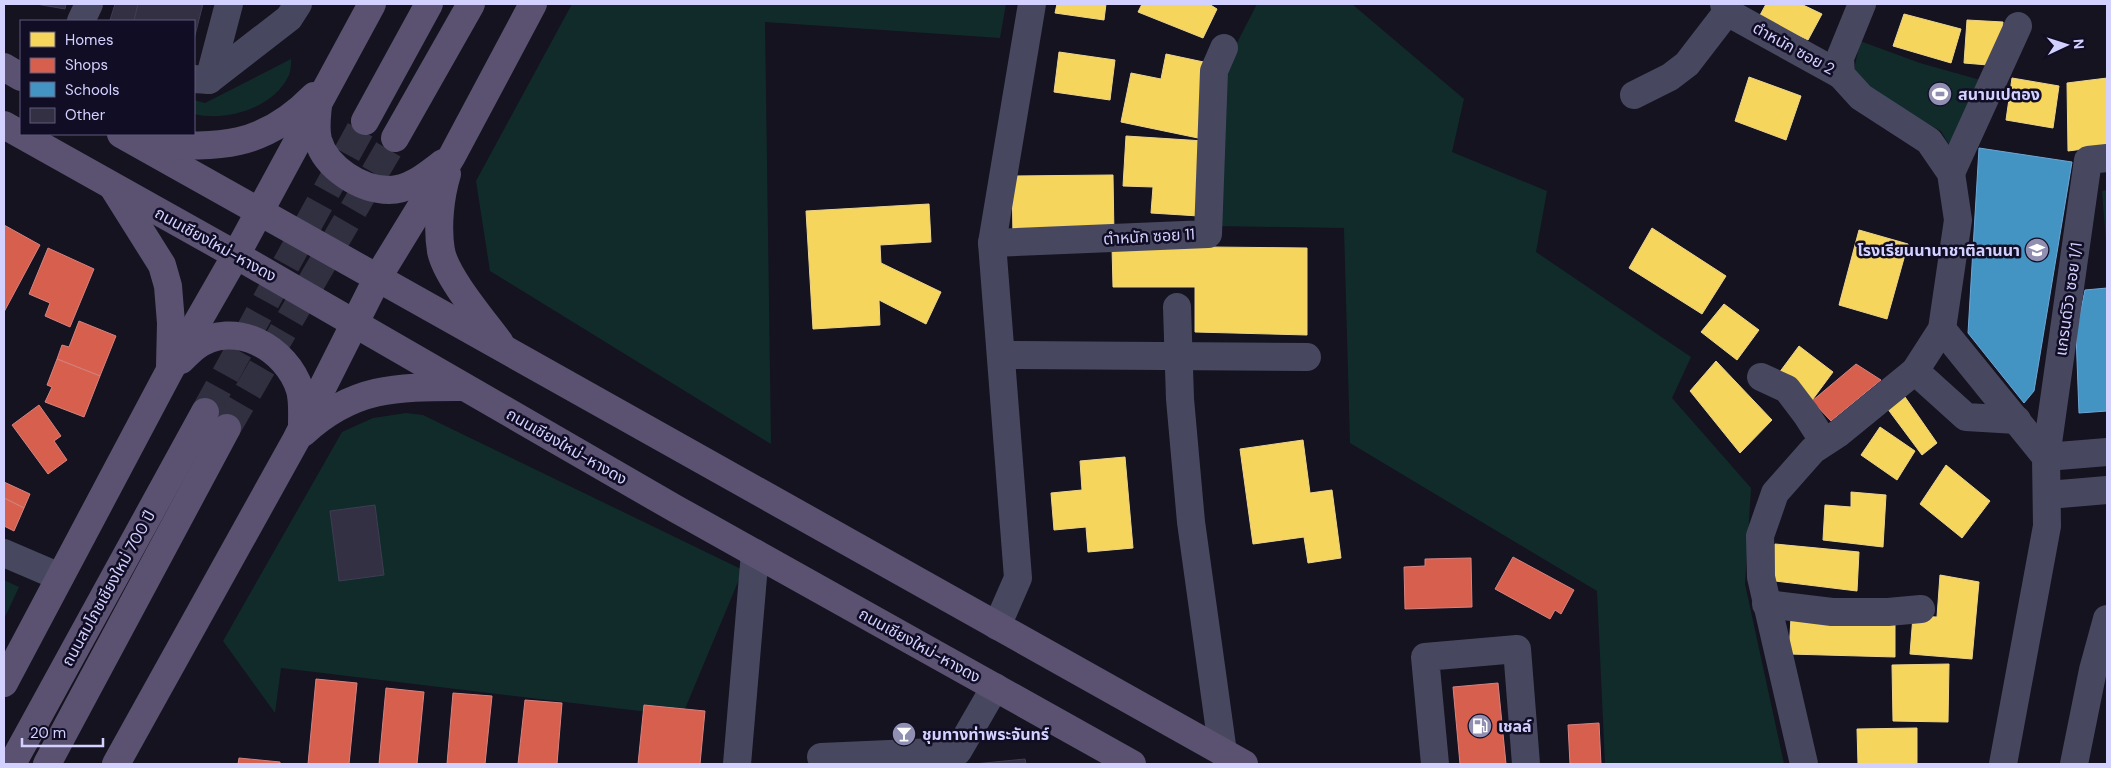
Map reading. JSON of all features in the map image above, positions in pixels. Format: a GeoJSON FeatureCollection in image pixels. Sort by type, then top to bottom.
{"type":"FeatureCollection","features":[{"type":"Feature","properties":{"kind":"main road"},"geometry":{"type":"LineString","coordinates":[[4,682],[170,370],[236,255],[372,4]]}},
{"type":"Feature","properties":{"kind":"main road"},"geometry":{"type":"LineString","coordinates":[[365,122],[429,4]]}},
{"type":"Feature","properties":{"kind":"main road"},"geometry":{"type":"LineString","coordinates":[[395,138],[470,4]]}},
{"type":"Feature","properties":{"kind":"main road"},"geometry":{"type":"LineString","coordinates":[[116,764],[299,433],[378,278],[452,156],[533,4]]}},
{"type":"Feature","properties":{"kind":"main road"},"geometry":{"type":"LineString","coordinates":[[4,67],[20,76]]}},
{"type":"Feature","properties":{"kind":"main road"},"geometry":{"type":"LineString","coordinates":[[130,138],[195,146],[233,144],[278,126],[326,88]]}},
{"type":"Feature","properties":{"kind":"main road"},"geometry":{"type":"LineString","coordinates":[[326,88],[316,122],[318,140],[327,156],[343,174],[365,187],[390,190],[418,182],[452,156]]}},
{"type":"Feature","properties":{"kind":"main road","name":"ถนนเชียงใหม่-หางดง"},"geometry":{"type":"LineString","coordinates":[[4,126],[20,135]]}},
{"type":"Feature","properties":{"kind":"main road","name":"ถนนเชียงใหม่-หางดง"},"geometry":{"type":"LineString","coordinates":[[20,135],[236,255],[754,552],[1132,764]]}},
{"type":"Feature","properties":{"kind":"main road"},"geometry":{"type":"LineString","coordinates":[[130,138],[1233,758]]}},
{"type":"Feature","properties":{"kind":"main road"},"geometry":{"type":"LineString","coordinates":[[452,156],[441,200],[441,252],[455,280],[507,351]]}},
{"type":"Feature","properties":{"kind":"main road"},"geometry":{"type":"LineString","coordinates":[[112,186],[162,265],[168,286],[172,323],[170,370]]}},
{"type":"Feature","properties":{"kind":"main road"},"geometry":{"type":"LineString","coordinates":[[170,370],[196,346],[212,339],[232,335],[250,338],[265,345],[280,356],[290,368],[301,392],[299,433]]}},
{"type":"Feature","properties":{"kind":"main road"},"geometry":{"type":"LineString","coordinates":[[299,433],[343,403],[368,394],[390,389],[465,387]]}},
{"type":"Feature","properties":{"kind":"main road","name":"ถนนสมโภชเชียงใหม่ 700 ปี"},"geometry":{"type":"LineString","coordinates":[[12,764],[205,412]]}},
{"type":"Feature","properties":{"kind":"main road","name":"ถนนสมโภชเชียงใหม่ 700 ปี"},"geometry":{"type":"LineString","coordinates":[[47,764],[227,428]]}},
{"type":"Feature","properties":{"kind":"street"},"geometry":{"type":"LineString","coordinates":[[81,20],[89,4]]}},
{"type":"Feature","properties":{"kind":"street"},"geometry":{"type":"LineString","coordinates":[[201,79],[229,4]]}},
{"type":"Feature","properties":{"kind":"street"},"geometry":{"type":"LineString","coordinates":[[201,79],[289,18],[298,4]]}},
{"type":"Feature","properties":{"kind":"street"},"geometry":{"type":"LineString","coordinates":[[997,626],[1018,578],[992,243],[1032,4]]}},
{"type":"Feature","properties":{"kind":"street"},"geometry":{"type":"LineString","coordinates":[[1841,75],[1840,58],[1862,4]]}},
{"type":"Feature","properties":{"kind":"street"},"geometry":{"type":"LineString","coordinates":[[1634,94],[1670,77],[1688,64],[1726,8]]}},
{"type":"Feature","properties":{"kind":"street","name":"ตำหนัก ซอย 2"},"geometry":{"type":"LineString","coordinates":[[1726,8],[1841,75],[1861,97],[1929,141],[1951,173]]}},
{"type":"Feature","properties":{"kind":"street"},"geometry":{"type":"LineString","coordinates":[[1804,764],[1766,604],[1761,577],[1760,536],[1775,493],[1813,450],[1915,371],[1942,329],[1958,220],[1951,173],[2018,26]]}},
{"type":"Feature","properties":{"kind":"street","name":"ตำหนัก ซอย 11"},"geometry":{"type":"LineString","coordinates":[[992,243],[1208,234],[1214,71],[1224,48]]}},
{"type":"Feature","properties":{"kind":"street","name":"แกรนด์วิว ซอย 1/1"},"geometry":{"type":"LineString","coordinates":[[2046,457],[2088,160],[2107,158]]}},
{"type":"Feature","properties":{"kind":"street"},"geometry":{"type":"LineString","coordinates":[[1177,307],[1180,399],[1191,522],[1233,758]]}},
{"type":"Feature","properties":{"kind":"street"},"geometry":{"type":"LineString","coordinates":[[1942,329],[2046,457],[2047,526],[2003,764]]}},
{"type":"Feature","properties":{"kind":"street"},"geometry":{"type":"LineString","coordinates":[[1001,354],[1306,357]]}},
{"type":"Feature","properties":{"kind":"street"},"geometry":{"type":"LineString","coordinates":[[1915,371],[1966,417],[2017,420]]}},
{"type":"Feature","properties":{"kind":"street"},"geometry":{"type":"LineString","coordinates":[[1761,377],[1787,389],[1824,442]]}},
{"type":"Feature","properties":{"kind":"street"},"geometry":{"type":"LineString","coordinates":[[2046,457],[2107,452]]}},
{"type":"Feature","properties":{"kind":"street"},"geometry":{"type":"LineString","coordinates":[[2048,495],[2107,490]]}},
{"type":"Feature","properties":{"kind":"street"},"geometry":{"type":"LineString","coordinates":[[737,764],[754,552]]}},
{"type":"Feature","properties":{"kind":"street"},"geometry":{"type":"LineString","coordinates":[[4,553],[60,577]]}},
{"type":"Feature","properties":{"kind":"street"},"geometry":{"type":"LineString","coordinates":[[1766,604],[1832,612],[1888,612],[1921,609]]}},
{"type":"Feature","properties":{"kind":"street"},"geometry":{"type":"LineString","coordinates":[[2074,764],[2093,670],[2107,619]]}},
{"type":"Feature","properties":{"kind":"street"},"geometry":{"type":"LineString","coordinates":[[1435,764],[1425,657],[1517,649],[1526,764]]}},
{"type":"Feature","properties":{"kind":"street"},"geometry":{"type":"LineString","coordinates":[[821,757],[958,751],[995,687]]}},
{"type":"Feature","properties":{"kind":"green space"},"geometry":{"type":"Polygon","coordinates":[[[572,4],[1006,4],[1000,38],[765,22],[771,444],[490,271],[476,181],[572,4]]]}},
{"type":"Feature","properties":{"kind":"green space"},"geometry":{"type":"Polygon","coordinates":[[[1257,4],[1352,4],[1464,99],[1452,152],[1547,191],[1536,252],[1691,357],[1672,398],[1751,488],[1745,584],[1784,764],[1605,764],[1597,591],[1350,443],[1344,228],[1216,226],[1222,72],[1257,4]]]}},
{"type":"Feature","properties":{"kind":"green space","name":"สนามเปตอง"},"geometry":{"type":"Polygon","coordinates":[[[1860,41],[1920,63],[1984,81],[1952,150],[1941,131],[1868,91],[1853,75],[1860,41]]]}},
{"type":"Feature","properties":{"kind":"green space"},"geometry":{"type":"Polygon","coordinates":[[[291,59],[290,73],[282,86],[261,104],[235,114],[221,116],[195,114],[195,100],[205,103],[291,59]]]}},
{"type":"Feature","properties":{"kind":"green space"},"geometry":{"type":"Polygon","coordinates":[[[2107,190],[2107,255],[2102,191],[2107,190]]]}},
{"type":"Feature","properties":{"kind":"green space"},"geometry":{"type":"Polygon","coordinates":[[[406,413],[423,415],[743,570],[682,716],[281,668],[275,713],[223,641],[342,432],[373,418],[406,413]]]}},
{"type":"Feature","properties":{"kind":"green space"},"geometry":{"type":"Polygon","coordinates":[[[4,580],[19,587],[4,619],[4,580]]]}},
{"type":"Feature","properties":{"kind":"building: Homes"},"geometry":{"type":"Polygon","coordinates":[[[1057,4],[1106,4],[1104,20],[1055,13],[1057,4]]]}},
{"type":"Feature","properties":{"kind":"building: Homes"},"geometry":{"type":"Polygon","coordinates":[[[1142,4],[1209,4],[1217,9],[1203,38],[1138,12],[1142,4]]]}},
{"type":"Feature","properties":{"kind":"building: Homes"},"geometry":{"type":"Polygon","coordinates":[[[1766,4],[1801,4],[1822,14],[1808,40],[1759,17],[1766,4]]]}},
{"type":"Feature","properties":{"kind":"building: Homes"},"geometry":{"type":"Polygon","coordinates":[[[1904,14],[1961,29],[1951,63],[1893,46],[1904,14]]]}},
{"type":"Feature","properties":{"kind":"building: Homes"},"geometry":{"type":"Polygon","coordinates":[[[1967,20],[2003,22],[2000,66],[1964,63],[1967,20]]]}},
{"type":"Feature","properties":{"kind":"building: Homes"},"geometry":{"type":"Polygon","coordinates":[[[1059,52],[1115,60],[1110,100],[1054,92],[1059,52]]]}},
{"type":"Feature","properties":{"kind":"building: Homes"},"geometry":{"type":"Polygon","coordinates":[[[1166,54],[1213,64],[1198,138],[1121,122],[1131,73],[1161,79],[1166,54]]]}},
{"type":"Feature","properties":{"kind":"building: Homes"},"geometry":{"type":"Polygon","coordinates":[[[1749,77],[1801,96],[1786,140],[1735,121],[1749,77]]]}},
{"type":"Feature","properties":{"kind":"building: Homes"},"geometry":{"type":"Polygon","coordinates":[[[2012,78],[2059,86],[2053,128],[2006,120],[2012,78]]]}},
{"type":"Feature","properties":{"kind":"building: Homes"},"geometry":{"type":"Polygon","coordinates":[[[2107,78],[2107,146],[2068,151],[2067,83],[2107,78]]]}},
{"type":"Feature","properties":{"kind":"building: Homes"},"geometry":{"type":"Polygon","coordinates":[[[1126,136],[1204,141],[1199,216],[1151,213],[1153,187],[1123,186],[1126,136]]]}},
{"type":"Feature","properties":{"kind":"building: Homes"},"geometry":{"type":"Polygon","coordinates":[[[1113,175],[1114,236],[1013,237],[1012,176],[1113,175]]]}},
{"type":"Feature","properties":{"kind":"building: Homes"},"geometry":{"type":"Polygon","coordinates":[[[929,204],[931,242],[880,245],[881,263],[941,292],[926,324],[879,300],[880,325],[813,329],[806,211],[929,204]]]}},
{"type":"Feature","properties":{"kind":"building: Homes"},"geometry":{"type":"Polygon","coordinates":[[[1652,228],[1726,276],[1702,314],[1629,268],[1652,228]]]}},
{"type":"Feature","properties":{"kind":"building: Homes"},"geometry":{"type":"Polygon","coordinates":[[[1859,230],[1908,244],[1887,319],[1839,305],[1859,230]]]}},
{"type":"Feature","properties":{"kind":"building: Homes"},"geometry":{"type":"Polygon","coordinates":[[[1112,246],[1307,248],[1307,335],[1195,332],[1195,287],[1113,287],[1112,246]]]}},
{"type":"Feature","properties":{"kind":"building: Homes"},"geometry":{"type":"Polygon","coordinates":[[[1724,304],[1759,330],[1737,360],[1701,332],[1724,304]]]}},
{"type":"Feature","properties":{"kind":"building: Homes"},"geometry":{"type":"Polygon","coordinates":[[[1799,346],[1833,372],[1810,403],[1776,377],[1799,346]]]}},
{"type":"Feature","properties":{"kind":"building: Homes"},"geometry":{"type":"Polygon","coordinates":[[[1716,361],[1772,420],[1740,453],[1690,391],[1716,361]]]}},
{"type":"Feature","properties":{"kind":"building: Homes"},"geometry":{"type":"Polygon","coordinates":[[[1905,397],[1937,443],[1922,455],[1887,408],[1905,397]]]}},
{"type":"Feature","properties":{"kind":"building: Homes"},"geometry":{"type":"Polygon","coordinates":[[[1880,427],[1915,451],[1897,480],[1861,455],[1880,427]]]}},
{"type":"Feature","properties":{"kind":"building: Homes"},"geometry":{"type":"Polygon","coordinates":[[[1303,440],[1310,493],[1332,490],[1341,558],[1308,563],[1304,537],[1253,544],[1240,449],[1303,440]]]}},
{"type":"Feature","properties":{"kind":"building: Homes"},"geometry":{"type":"Polygon","coordinates":[[[1125,457],[1133,548],[1088,552],[1086,527],[1054,530],[1051,493],[1082,490],[1080,461],[1125,457]]]}},
{"type":"Feature","properties":{"kind":"building: Homes"},"geometry":{"type":"Polygon","coordinates":[[[1946,465],[1990,501],[1962,538],[1920,504],[1946,465]]]}},
{"type":"Feature","properties":{"kind":"building: Homes"},"geometry":{"type":"Polygon","coordinates":[[[1851,492],[1886,495],[1883,547],[1823,540],[1825,505],[1851,507],[1851,492]]]}},
{"type":"Feature","properties":{"kind":"building: Homes"},"geometry":{"type":"Polygon","coordinates":[[[1775,544],[1859,552],[1857,591],[1775,581],[1775,544]]]}},
{"type":"Feature","properties":{"kind":"building: Homes"},"geometry":{"type":"Polygon","coordinates":[[[1940,575],[1979,582],[1972,659],[1910,654],[1913,616],[1937,617],[1940,575]]]}},
{"type":"Feature","properties":{"kind":"building: Homes"},"geometry":{"type":"Polygon","coordinates":[[[1791,617],[1895,622],[1895,657],[1789,654],[1791,617]]]}},
{"type":"Feature","properties":{"kind":"building: Homes"},"geometry":{"type":"Polygon","coordinates":[[[1949,664],[1948,722],[1893,721],[1892,665],[1949,664]]]}},
{"type":"Feature","properties":{"kind":"building: Homes"},"geometry":{"type":"Polygon","coordinates":[[[1917,728],[1917,764],[1858,764],[1857,729],[1917,728]]]}},
{"type":"Feature","properties":{"kind":"building: Shops"},"geometry":{"type":"Polygon","coordinates":[[[4,225],[40,245],[4,312],[4,225]]]}},
{"type":"Feature","properties":{"kind":"building: Shops"},"geometry":{"type":"Polygon","coordinates":[[[48,248],[94,269],[70,327],[45,316],[50,303],[29,294],[48,248]]]}},
{"type":"Feature","properties":{"kind":"building: Shops"},"geometry":{"type":"Polygon","coordinates":[[[79,321],[116,336],[100,376],[57,359],[62,345],[69,347],[79,321]]]}},
{"type":"Feature","properties":{"kind":"building: Shops"},"geometry":{"type":"Polygon","coordinates":[[[57,359],[100,376],[84,417],[45,402],[52,387],[47,385],[57,359]]]}},
{"type":"Feature","properties":{"kind":"building: Shops"},"geometry":{"type":"Polygon","coordinates":[[[1856,364],[1881,380],[1831,421],[1812,401],[1856,364]]]}},
{"type":"Feature","properties":{"kind":"building: Shops"},"geometry":{"type":"Polygon","coordinates":[[[39,405],[61,436],[54,441],[67,460],[48,474],[12,425],[39,405]]]}},
{"type":"Feature","properties":{"kind":"building: Shops"},"geometry":{"type":"Polygon","coordinates":[[[4,482],[30,494],[24,508],[4,498],[4,482]]]}},
{"type":"Feature","properties":{"kind":"building: Shops"},"geometry":{"type":"Polygon","coordinates":[[[4,498],[24,508],[14,531],[4,526],[4,498]]]}},
{"type":"Feature","properties":{"kind":"building: Shops"},"geometry":{"type":"Polygon","coordinates":[[[1513,557],[1574,590],[1561,614],[1555,610],[1550,619],[1495,589],[1513,557]]]}},
{"type":"Feature","properties":{"kind":"building: Shops"},"geometry":{"type":"Polygon","coordinates":[[[1471,558],[1472,607],[1405,609],[1404,567],[1425,566],[1425,559],[1471,558]]]}},
{"type":"Feature","properties":{"kind":"building: Shops"},"geometry":{"type":"Polygon","coordinates":[[[316,679],[357,683],[349,764],[308,764],[316,679]]]}},
{"type":"Feature","properties":{"kind":"building: Shops","name":"เชลล์"},"geometry":{"type":"Polygon","coordinates":[[[1498,683],[1506,764],[1460,764],[1453,687],[1498,683]]]}},
{"type":"Feature","properties":{"kind":"building: Shops"},"geometry":{"type":"Polygon","coordinates":[[[386,688],[424,692],[417,764],[379,764],[386,688]]]}},
{"type":"Feature","properties":{"kind":"building: Shops"},"geometry":{"type":"Polygon","coordinates":[[[453,693],[492,696],[485,764],[447,764],[453,693]]]}},
{"type":"Feature","properties":{"kind":"building: Shops"},"geometry":{"type":"Polygon","coordinates":[[[525,700],[562,703],[557,764],[518,764],[525,700]]]}},
{"type":"Feature","properties":{"kind":"building: Shops"},"geometry":{"type":"Polygon","coordinates":[[[644,705],[705,711],[700,764],[638,764],[644,705]]]}},
{"type":"Feature","properties":{"kind":"building: Shops"},"geometry":{"type":"Polygon","coordinates":[[[1599,723],[1601,764],[1570,764],[1568,725],[1599,723]]]}},
{"type":"Feature","properties":{"kind":"building: Shops"},"geometry":{"type":"Polygon","coordinates":[[[239,758],[280,762],[280,764],[238,764],[239,758]]]}},
{"type":"Feature","properties":{"kind":"building: Schools"},"geometry":{"type":"Polygon","coordinates":[[[1979,148],[2072,162],[2034,391],[2024,403],[1968,333],[1979,148]]]}},
{"type":"Feature","properties":{"kind":"building: Schools"},"geometry":{"type":"Polygon","coordinates":[[[2107,288],[2107,411],[2079,413],[2076,334],[2085,290],[2107,288]]]}},
{"type":"Feature","properties":{"kind":"building: Other"},"geometry":{"type":"Polygon","coordinates":[[[36,4],[66,4],[65,9],[36,4]]]}},
{"type":"Feature","properties":{"kind":"building: Other"},"geometry":{"type":"Polygon","coordinates":[[[115,4],[138,4],[134,20],[110,20],[115,4]]]}},
{"type":"Feature","properties":{"kind":"building: Other"},"geometry":{"type":"Polygon","coordinates":[[[138,4],[203,4],[195,35],[195,20],[134,20],[138,4]]]}},
{"type":"Feature","properties":{"kind":"building: Other"},"geometry":{"type":"Polygon","coordinates":[[[375,505],[384,575],[339,581],[330,511],[375,505]]]}},
{"type":"Feature","properties":{"kind":"building: Other"},"geometry":{"type":"Polygon","coordinates":[[[1025,759],[1026,764],[974,764],[1025,759]]]}},
{"type":"Feature","properties":{"kind":"tunnel"},"geometry":{"type":"LineString","coordinates":[[205,412],[365,121]]}},
{"type":"Feature","properties":{"kind":"tunnel"},"geometry":{"type":"LineString","coordinates":[[227,428],[395,138]]}},
{"type":"Feature","properties":{"kind":"place","name":"สนามเปตอง"},"geometry":{"type":"Point","coordinates":[1940,94]}},
{"type":"Feature","properties":{"kind":"place","name":"โรงเรียนนานาชาติลานนา"},"geometry":{"type":"Point","coordinates":[2037,250]}},
{"type":"Feature","properties":{"kind":"place","name":"เชลล์"},"geometry":{"type":"Point","coordinates":[1480,726]}},
{"type":"Feature","properties":{"kind":"place","name":"ชุมทางท่าพระจันทร์"},"geometry":{"type":"Point","coordinates":[904,734]}}]}
